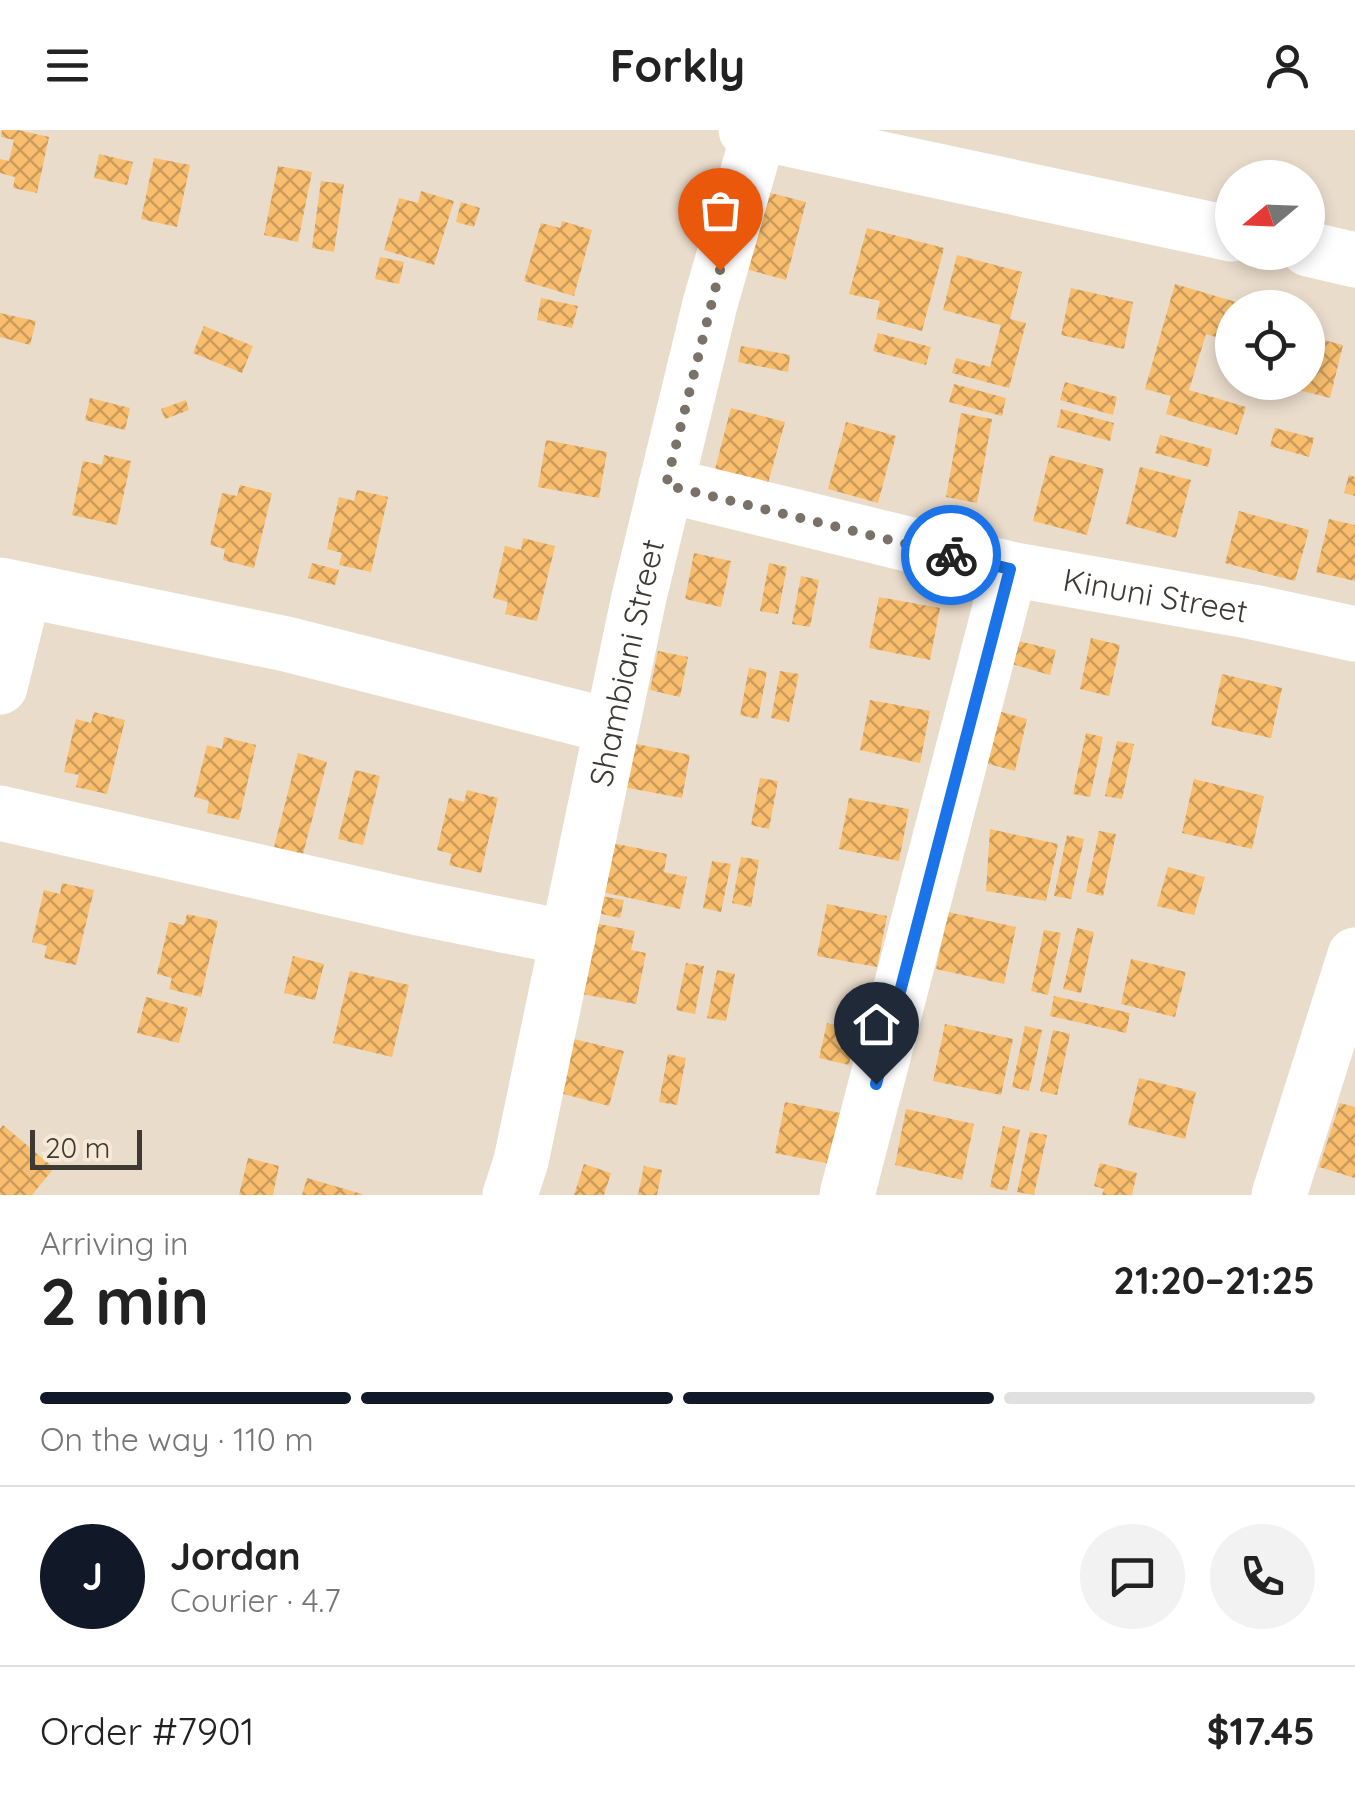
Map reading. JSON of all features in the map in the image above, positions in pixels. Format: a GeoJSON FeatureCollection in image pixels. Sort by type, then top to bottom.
{"type":"FeatureCollection","features":[{"type":"Feature","properties":{"kind":"street"},"geometry":{"type":"LineString","coordinates":[[752,132],[1215,230]]}},
{"type":"Feature","properties":{"kind":"street","name":"Shambiani Street"},"geometry":{"type":"LineString","coordinates":[[510,1195],[568,938],[610,726],[752,132]]}},
{"type":"Feature","properties":{"kind":"street"},"geometry":{"type":"LineString","coordinates":[[1325,253],[1355,260]]}},
{"type":"Feature","properties":{"kind":"street","name":"Kinuni Street"},"geometry":{"type":"LineString","coordinates":[[666,485],[1010,569],[1355,634]]}},
{"type":"Feature","properties":{"kind":"street"},"geometry":{"type":"LineString","coordinates":[[847,1195],[1010,569]]}},
{"type":"Feature","properties":{"kind":"street"},"geometry":{"type":"LineString","coordinates":[[0,687],[12,588],[286,644],[610,726]]}},
{"type":"Feature","properties":{"kind":"street"},"geometry":{"type":"LineString","coordinates":[[0,813],[414,908],[568,938]]}},
{"type":"Feature","properties":{"kind":"street"},"geometry":{"type":"LineString","coordinates":[[1279,1195],[1355,954]]}},
{"type":"Feature","properties":{"kind":"building"},"geometry":{"type":"Polygon","coordinates":[[[2,130],[49,137],[37,193],[13,188],[15,177],[0,173],[0,159],[9,161],[14,140],[1,137],[2,130]]]}},
{"type":"Feature","properties":{"kind":"building"},"geometry":{"type":"Polygon","coordinates":[[[99,154],[133,162],[127,185],[94,178],[99,154]]]}},
{"type":"Feature","properties":{"kind":"building"},"geometry":{"type":"Polygon","coordinates":[[[154,158],[190,165],[177,227],[141,219],[154,158]]]}},
{"type":"Feature","properties":{"kind":"building"},"geometry":{"type":"Polygon","coordinates":[[[278,166],[312,172],[298,242],[264,235],[278,166]]]}},
{"type":"Feature","properties":{"kind":"building"},"geometry":{"type":"Polygon","coordinates":[[[321,181],[344,184],[334,252],[312,248],[321,181]]]}},
{"type":"Feature","properties":{"kind":"building"},"geometry":{"type":"Polygon","coordinates":[[[755,189],[806,202],[786,280],[735,266],[755,189]]]}},
{"type":"Feature","properties":{"kind":"building"},"geometry":{"type":"Polygon","coordinates":[[[421,191],[454,201],[434,265],[384,250],[399,198],[418,203],[421,191]]]}},
{"type":"Feature","properties":{"kind":"building"},"geometry":{"type":"Polygon","coordinates":[[[461,202],[480,208],[474,227],[456,222],[461,202]]]}},
{"type":"Feature","properties":{"kind":"building"},"geometry":{"type":"Polygon","coordinates":[[[562,221],[592,230],[574,296],[524,281],[541,223],[560,228],[562,221]]]}},
{"type":"Feature","properties":{"kind":"building"},"geometry":{"type":"Polygon","coordinates":[[[867,228],[944,248],[922,331],[876,319],[880,301],[849,294],[867,228]]]}},
{"type":"Feature","properties":{"kind":"building"},"geometry":{"type":"Polygon","coordinates":[[[957,255],[1022,272],[1010,319],[1026,323],[1009,388],[952,373],[956,358],[990,367],[1001,325],[943,310],[957,255]]]}},
{"type":"Feature","properties":{"kind":"building"},"geometry":{"type":"Polygon","coordinates":[[[380,257],[404,262],[399,284],[375,279],[380,257]]]}},
{"type":"Feature","properties":{"kind":"building"},"geometry":{"type":"Polygon","coordinates":[[[1175,284],[1215,296],[1215,337],[1206,334],[1189,390],[1246,407],[1237,435],[1166,414],[1171,396],[1145,389],[1175,284]]]}},
{"type":"Feature","properties":{"kind":"building"},"geometry":{"type":"Polygon","coordinates":[[[1071,288],[1133,302],[1124,349],[1061,335],[1071,288]]]}},
{"type":"Feature","properties":{"kind":"building"},"geometry":{"type":"Polygon","coordinates":[[[541,298],[578,306],[572,328],[537,320],[541,298]]]}},
{"type":"Feature","properties":{"kind":"building"},"geometry":{"type":"Polygon","coordinates":[[[0,313],[36,321],[30,345],[0,337],[0,313]]]}},
{"type":"Feature","properties":{"kind":"building"},"geometry":{"type":"Polygon","coordinates":[[[204,326],[253,346],[242,373],[193,353],[204,326]]]}},
{"type":"Feature","properties":{"kind":"building"},"geometry":{"type":"Polygon","coordinates":[[[878,333],[931,347],[926,365],[873,351],[878,333]]]}},
{"type":"Feature","properties":{"kind":"building"},"geometry":{"type":"Polygon","coordinates":[[[1325,340],[1343,345],[1330,398],[1325,397],[1325,340]]]}},
{"type":"Feature","properties":{"kind":"building"},"geometry":{"type":"Polygon","coordinates":[[[741,346],[790,355],[788,372],[738,362],[741,346]]]}},
{"type":"Feature","properties":{"kind":"building"},"geometry":{"type":"Polygon","coordinates":[[[1065,382],[1117,397],[1113,415],[1060,400],[1065,382]]]}},
{"type":"Feature","properties":{"kind":"building"},"geometry":{"type":"Polygon","coordinates":[[[954,384],[1006,398],[1002,416],[949,402],[954,384]]]}},
{"type":"Feature","properties":{"kind":"building"},"geometry":{"type":"Polygon","coordinates":[[[90,398],[130,408],[125,430],[85,420],[90,398]]]}},
{"type":"Feature","properties":{"kind":"building"},"geometry":{"type":"Polygon","coordinates":[[[186,400],[189,410],[165,419],[161,409],[186,400]]]}},
{"type":"Feature","properties":{"kind":"building"},"geometry":{"type":"Polygon","coordinates":[[[731,408],[785,422],[767,487],[714,473],[731,408]]]}},
{"type":"Feature","properties":{"kind":"building"},"geometry":{"type":"Polygon","coordinates":[[[1061,409],[1114,423],[1110,441],[1057,427],[1061,409]]]}},
{"type":"Feature","properties":{"kind":"building"},"geometry":{"type":"Polygon","coordinates":[[[961,413],[992,419],[977,503],[946,497],[961,413]]]}},
{"type":"Feature","properties":{"kind":"building"},"geometry":{"type":"Polygon","coordinates":[[[846,422],[896,436],[878,503],[828,489],[846,422]]]}},
{"type":"Feature","properties":{"kind":"building"},"geometry":{"type":"Polygon","coordinates":[[[1275,428],[1314,438],[1309,457],[1270,446],[1275,428]]]}},
{"type":"Feature","properties":{"kind":"building"},"geometry":{"type":"Polygon","coordinates":[[[1160,435],[1212,449],[1208,467],[1155,453],[1160,435]]]}},
{"type":"Feature","properties":{"kind":"building"},"geometry":{"type":"Polygon","coordinates":[[[546,440],[607,452],[599,498],[538,487],[546,440]]]}},
{"type":"Feature","properties":{"kind":"building"},"geometry":{"type":"Polygon","coordinates":[[[104,455],[131,461],[117,525],[72,515],[83,461],[102,465],[104,455]]]}},
{"type":"Feature","properties":{"kind":"building"},"geometry":{"type":"Polygon","coordinates":[[[1050,455],[1104,469],[1087,535],[1033,521],[1050,455]]]}},
{"type":"Feature","properties":{"kind":"building"},"geometry":{"type":"Polygon","coordinates":[[[1140,467],[1191,480],[1176,538],[1126,524],[1140,467]]]}},
{"type":"Feature","properties":{"kind":"building"},"geometry":{"type":"Polygon","coordinates":[[[1349,475],[1355,477],[1355,496],[1344,493],[1349,475]]]}},
{"type":"Feature","properties":{"kind":"building"},"geometry":{"type":"Polygon","coordinates":[[[240,485],[272,493],[254,568],[223,560],[225,549],[210,545],[222,493],[237,496],[240,485]]]}},
{"type":"Feature","properties":{"kind":"building"},"geometry":{"type":"Polygon","coordinates":[[[357,490],[388,497],[371,572],[339,565],[342,553],[327,549],[339,497],[354,501],[357,490]]]}},
{"type":"Feature","properties":{"kind":"building"},"geometry":{"type":"Polygon","coordinates":[[[1239,511],[1309,530],[1295,581],[1225,563],[1239,511]]]}},
{"type":"Feature","properties":{"kind":"building"},"geometry":{"type":"Polygon","coordinates":[[[1329,519],[1355,525],[1355,581],[1316,572],[1329,519]]]}},
{"type":"Feature","properties":{"kind":"building"},"geometry":{"type":"Polygon","coordinates":[[[523,538],[555,546],[537,621],[505,614],[508,602],[493,598],[505,546],[521,550],[523,538]]]}},
{"type":"Feature","properties":{"kind":"building"},"geometry":{"type":"Polygon","coordinates":[[[694,553],[731,561],[721,607],[685,599],[694,553]]]}},
{"type":"Feature","properties":{"kind":"building"},"geometry":{"type":"Polygon","coordinates":[[[312,563],[339,570],[335,585],[308,578],[312,563]]]}},
{"type":"Feature","properties":{"kind":"building"},"geometry":{"type":"Polygon","coordinates":[[[769,563],[787,567],[778,614],[760,611],[769,563]]]}},
{"type":"Feature","properties":{"kind":"building"},"geometry":{"type":"Polygon","coordinates":[[[801,576],[819,580],[810,627],[792,624],[801,576]]]}},
{"type":"Feature","properties":{"kind":"building"},"geometry":{"type":"Polygon","coordinates":[[[879,597],[940,608],[930,660],[869,648],[879,597]]]}},
{"type":"Feature","properties":{"kind":"building"},"geometry":{"type":"Polygon","coordinates":[[[1091,638],[1120,645],[1109,696],[1080,689],[1091,638]]]}},
{"type":"Feature","properties":{"kind":"building"},"geometry":{"type":"Polygon","coordinates":[[[1014,640],[1056,650],[1050,675],[1008,663],[1014,640]]]}},
{"type":"Feature","properties":{"kind":"building"},"geometry":{"type":"Polygon","coordinates":[[[658,651],[688,657],[680,697],[650,690],[658,651]]]}},
{"type":"Feature","properties":{"kind":"building"},"geometry":{"type":"Polygon","coordinates":[[[749,668],[767,672],[758,719],[740,715],[749,668]]]}},
{"type":"Feature","properties":{"kind":"building"},"geometry":{"type":"Polygon","coordinates":[[[780,671],[799,674],[789,722],[771,718],[780,671]]]}},
{"type":"Feature","properties":{"kind":"building"},"geometry":{"type":"Polygon","coordinates":[[[1222,674],[1282,688],[1271,738],[1211,725],[1222,674]]]}},
{"type":"Feature","properties":{"kind":"building"},"geometry":{"type":"Polygon","coordinates":[[[870,700],[930,711],[920,763],[860,750],[870,700]]]}},
{"type":"Feature","properties":{"kind":"building"},"geometry":{"type":"Polygon","coordinates":[[[998,711],[1027,719],[1015,771],[985,763],[998,711]]]}},
{"type":"Feature","properties":{"kind":"building"},"geometry":{"type":"Polygon","coordinates":[[[94,712],[125,720],[107,794],[76,787],[79,775],[64,772],[76,719],[91,723],[94,712]]]}},
{"type":"Feature","properties":{"kind":"building"},"geometry":{"type":"Polygon","coordinates":[[[1086,733],[1103,737],[1090,797],[1073,794],[1086,733]]]}},
{"type":"Feature","properties":{"kind":"building"},"geometry":{"type":"Polygon","coordinates":[[[224,737],[256,745],[239,820],[207,813],[209,801],[194,797],[207,745],[222,749],[224,737]]]}},
{"type":"Feature","properties":{"kind":"building"},"geometry":{"type":"Polygon","coordinates":[[[1117,741],[1134,744],[1122,799],[1105,796],[1117,741]]]}},
{"type":"Feature","properties":{"kind":"building"},"geometry":{"type":"Polygon","coordinates":[[[632,743],[690,755],[682,798],[623,787],[632,743]]]}},
{"type":"Feature","properties":{"kind":"building"},"geometry":{"type":"Polygon","coordinates":[[[298,753],[327,762],[302,858],[273,851],[298,753]]]}},
{"type":"Feature","properties":{"kind":"building"},"geometry":{"type":"Polygon","coordinates":[[[355,770],[380,776],[363,845],[338,839],[355,770]]]}},
{"type":"Feature","properties":{"kind":"building"},"geometry":{"type":"Polygon","coordinates":[[[760,778],[778,781],[769,829],[751,825],[760,778]]]}},
{"type":"Feature","properties":{"kind":"building"},"geometry":{"type":"Polygon","coordinates":[[[1194,779],[1264,796],[1252,849],[1182,833],[1194,779]]]}},
{"type":"Feature","properties":{"kind":"building"},"geometry":{"type":"Polygon","coordinates":[[[467,790],[498,798],[481,873],[449,865],[452,854],[437,850],[449,798],[464,802],[467,790]]]}},
{"type":"Feature","properties":{"kind":"building"},"geometry":{"type":"Polygon","coordinates":[[[849,798],[909,809],[899,861],[839,849],[849,798]]]}},
{"type":"Feature","properties":{"kind":"building"},"geometry":{"type":"Polygon","coordinates":[[[990,829],[1058,844],[1046,901],[986,891],[990,829]]]}},
{"type":"Feature","properties":{"kind":"building"},"geometry":{"type":"Polygon","coordinates":[[[1099,831],[1116,834],[1103,896],[1086,892],[1099,831]]]}},
{"type":"Feature","properties":{"kind":"building"},"geometry":{"type":"Polygon","coordinates":[[[1067,835],[1084,839],[1071,899],[1054,896],[1067,835]]]}},
{"type":"Feature","properties":{"kind":"building"},"geometry":{"type":"Polygon","coordinates":[[[612,843],[667,854],[664,872],[687,877],[680,909],[602,892],[612,843]]]}},
{"type":"Feature","properties":{"kind":"building"},"geometry":{"type":"Polygon","coordinates":[[[741,857],[759,860],[751,907],[732,903],[741,857]]]}},
{"type":"Feature","properties":{"kind":"building"},"geometry":{"type":"Polygon","coordinates":[[[712,861],[731,864],[721,912],[703,908],[712,861]]]}},
{"type":"Feature","properties":{"kind":"building"},"geometry":{"type":"Polygon","coordinates":[[[1168,867],[1205,877],[1194,915],[1157,906],[1168,867]]]}},
{"type":"Feature","properties":{"kind":"building"},"geometry":{"type":"Polygon","coordinates":[[[62,883],[94,890],[76,965],[44,958],[47,946],[32,942],[44,890],[60,894],[62,883]]]}},
{"type":"Feature","properties":{"kind":"building"},"geometry":{"type":"Polygon","coordinates":[[[601,896],[624,900],[620,918],[597,913],[601,896]]]}},
{"type":"Feature","properties":{"kind":"building"},"geometry":{"type":"Polygon","coordinates":[[[827,904],[887,916],[877,967],[817,956],[827,904]]]}},
{"type":"Feature","properties":{"kind":"building"},"geometry":{"type":"Polygon","coordinates":[[[948,912],[1016,927],[1004,984],[936,969],[948,912]]]}},
{"type":"Feature","properties":{"kind":"building"},"geometry":{"type":"Polygon","coordinates":[[[187,914],[218,921],[201,997],[169,989],[172,978],[157,974],[169,922],[184,925],[187,914]]]}},
{"type":"Feature","properties":{"kind":"building"},"geometry":{"type":"Polygon","coordinates":[[[589,922],[635,931],[631,950],[646,953],[636,1004],[576,993],[589,922]]]}},
{"type":"Feature","properties":{"kind":"building"},"geometry":{"type":"Polygon","coordinates":[[[1077,928],[1094,932],[1081,993],[1063,989],[1077,928]]]}},
{"type":"Feature","properties":{"kind":"building"},"geometry":{"type":"Polygon","coordinates":[[[1044,930],[1061,933],[1048,995],[1031,991],[1044,930]]]}},
{"type":"Feature","properties":{"kind":"building"},"geometry":{"type":"Polygon","coordinates":[[[293,956],[324,964],[315,1000],[284,993],[293,956]]]}},
{"type":"Feature","properties":{"kind":"building"},"geometry":{"type":"Polygon","coordinates":[[[1131,959],[1186,972],[1175,1017],[1121,1004],[1131,959]]]}},
{"type":"Feature","properties":{"kind":"building"},"geometry":{"type":"Polygon","coordinates":[[[686,963],[704,966],[695,1014],[676,1010],[686,963]]]}},
{"type":"Feature","properties":{"kind":"building"},"geometry":{"type":"Polygon","coordinates":[[[717,970],[735,974],[726,1021],[707,1018],[717,970]]]}},
{"type":"Feature","properties":{"kind":"building"},"geometry":{"type":"Polygon","coordinates":[[[350,971],[409,985],[392,1057],[333,1043],[350,971]]]}},
{"type":"Feature","properties":{"kind":"building"},"geometry":{"type":"Polygon","coordinates":[[[1054,996],[1130,1013],[1126,1033],[1050,1016],[1054,996]]]}},
{"type":"Feature","properties":{"kind":"building"},"geometry":{"type":"Polygon","coordinates":[[[146,997],[188,1008],[179,1043],[137,1033],[146,997]]]}},
{"type":"Feature","properties":{"kind":"building"},"geometry":{"type":"Polygon","coordinates":[[[827,1023],[857,1031],[849,1065],[819,1058],[827,1023]]]}},
{"type":"Feature","properties":{"kind":"building"},"geometry":{"type":"Polygon","coordinates":[[[945,1024],[1013,1039],[1001,1095],[933,1081],[945,1024]]]}},
{"type":"Feature","properties":{"kind":"building"},"geometry":{"type":"Polygon","coordinates":[[[1025,1026],[1042,1030],[1029,1091],[1012,1087],[1025,1026]]]}},
{"type":"Feature","properties":{"kind":"building"},"geometry":{"type":"Polygon","coordinates":[[[1053,1030],[1070,1034],[1057,1095],[1040,1091],[1053,1030]]]}},
{"type":"Feature","properties":{"kind":"building"},"geometry":{"type":"Polygon","coordinates":[[[574,1039],[624,1051],[609,1106],[560,1093],[574,1039]]]}},
{"type":"Feature","properties":{"kind":"building"},"geometry":{"type":"Polygon","coordinates":[[[668,1054],[686,1058],[677,1105],[659,1102],[668,1054]]]}},
{"type":"Feature","properties":{"kind":"building"},"geometry":{"type":"Polygon","coordinates":[[[1139,1078],[1196,1092],[1185,1139],[1128,1125],[1139,1078]]]}},
{"type":"Feature","properties":{"kind":"building"},"geometry":{"type":"Polygon","coordinates":[[[785,1102],[845,1114],[836,1165],[775,1153],[785,1102]]]}},
{"type":"Feature","properties":{"kind":"building"},"geometry":{"type":"Polygon","coordinates":[[[1340,1103],[1355,1107],[1355,1178],[1319,1167],[1340,1103]]]}},
{"type":"Feature","properties":{"kind":"building"},"geometry":{"type":"Polygon","coordinates":[[[906,1109],[974,1124],[962,1180],[895,1165],[906,1109]]]}},
{"type":"Feature","properties":{"kind":"building"},"geometry":{"type":"Polygon","coordinates":[[[3,1125],[54,1168],[32,1195],[0,1195],[3,1125]]]}},
{"type":"Feature","properties":{"kind":"building"},"geometry":{"type":"Polygon","coordinates":[[[1003,1126],[1020,1130],[1007,1191],[990,1187],[1003,1126]]]}},
{"type":"Feature","properties":{"kind":"building"},"geometry":{"type":"Polygon","coordinates":[[[1030,1132],[1047,1135],[1034,1195],[1017,1192],[1030,1132]]]}},
{"type":"Feature","properties":{"kind":"building"},"geometry":{"type":"Polygon","coordinates":[[[248,1158],[279,1166],[273,1195],[239,1195],[248,1158]]]}},
{"type":"Feature","properties":{"kind":"building"},"geometry":{"type":"Polygon","coordinates":[[[1100,1163],[1137,1173],[1132,1195],[1102,1195],[1104,1189],[1094,1186],[1100,1163]]]}},
{"type":"Feature","properties":{"kind":"building"},"geometry":{"type":"Polygon","coordinates":[[[584,1164],[611,1173],[604,1195],[574,1195],[584,1164]]]}},
{"type":"Feature","properties":{"kind":"building"},"geometry":{"type":"Polygon","coordinates":[[[644,1166],[662,1170],[657,1195],[638,1195],[644,1166]]]}},
{"type":"Feature","properties":{"kind":"building"},"geometry":{"type":"Polygon","coordinates":[[[307,1178],[362,1194],[362,1195],[302,1195],[307,1178]]]}},
{"type":"Feature","properties":{"kind":"way so far"},"geometry":{"type":"LineString","coordinates":[[720,270],[666,485],[951,555]]}},
{"type":"Feature","properties":{"kind":"route"},"geometry":{"type":"LineString","coordinates":[[876,1084],[1010,569],[951,555]]}}]}
